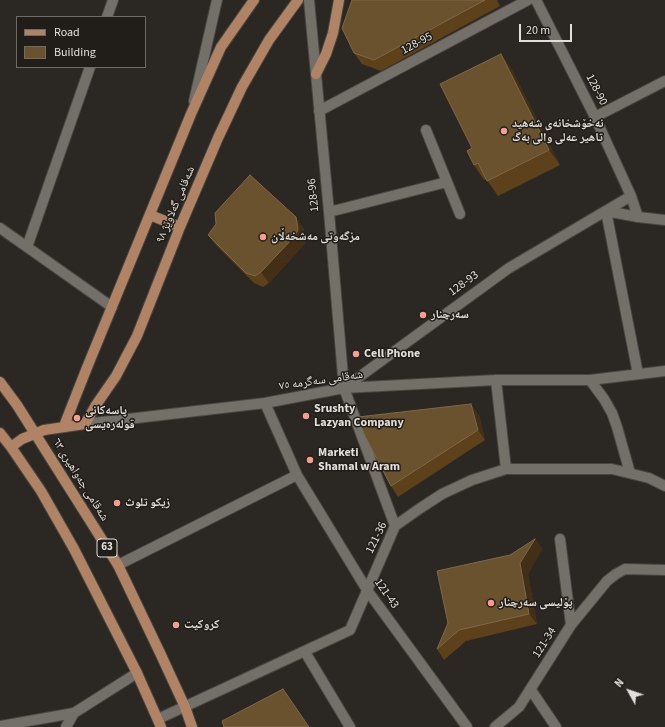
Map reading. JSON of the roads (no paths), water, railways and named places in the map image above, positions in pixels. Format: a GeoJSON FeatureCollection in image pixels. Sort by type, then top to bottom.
{"type":"FeatureCollection","features":[{"type":"Feature","properties":{"kind":"main road","name":"شەقامی گەلاوێژ ٩٨"},"geometry":{"type":"LineString","coordinates":[[64,426],[191,114],[222,47],[254,0]]}},
{"type":"Feature","properties":{"kind":"main road","name":"شەقامی گەلاوێژ ٩٨"},"geometry":{"type":"LineString","coordinates":[[85,424],[116,376],[132,347],[180,227],[218,138],[242,87],[269,40],[298,0]]}},
{"type":"Feature","properties":{"kind":"main road"},"geometry":{"type":"LineString","coordinates":[[316,74],[326,54],[333,33],[339,0]]}},
{"type":"Feature","properties":{"kind":"main road"},"geometry":{"type":"LineString","coordinates":[[150,215],[180,227]]}},
{"type":"Feature","properties":{"kind":"main road","name":"شەقامی جەواهیری ٦٣"},"geometry":{"type":"LineString","coordinates":[[0,382],[18,405],[118,565],[184,706],[192,727]]}},
{"type":"Feature","properties":{"kind":"main road","name":"شەقامی سەگرمە ٧٥"},"geometry":{"type":"LineString","coordinates":[[11,448],[22,439],[44,430],[85,424]]}},
{"type":"Feature","properties":{"kind":"main road","name":"63"},"geometry":{"type":"LineString","coordinates":[[0,434],[40,491],[74,549],[137,673],[160,723]]}},
{"type":"Feature","properties":{"kind":"street"},"geometry":{"type":"LineString","coordinates":[[107,16],[113,0]]}},
{"type":"Feature","properties":{"kind":"street"},"geometry":{"type":"LineString","coordinates":[[191,114],[217,0]]}},
{"type":"Feature","properties":{"kind":"street","name":"128-96"},"geometry":{"type":"LineString","coordinates":[[309,0],[344,388],[395,526]]}},
{"type":"Feature","properties":{"kind":"street","name":"128-95"},"geometry":{"type":"LineString","coordinates":[[319,111],[528,0]]}},
{"type":"Feature","properties":{"kind":"street","name":"128-90"},"geometry":{"type":"LineString","coordinates":[[536,0],[595,117],[631,196],[638,217]]}},
{"type":"Feature","properties":{"kind":"street"},"geometry":{"type":"LineString","coordinates":[[27,247],[90,68]]}},
{"type":"Feature","properties":{"kind":"street"},"geometry":{"type":"LineString","coordinates":[[595,117],[665,81]]}},
{"type":"Feature","properties":{"kind":"street"},"geometry":{"type":"LineString","coordinates":[[426,130],[460,214]]}},
{"type":"Feature","properties":{"kind":"street"},"geometry":{"type":"LineString","coordinates":[[329,212],[447,182]]}},
{"type":"Feature","properties":{"kind":"street","name":"128-93"},"geometry":{"type":"LineString","coordinates":[[344,388],[509,268],[631,196]]}},
{"type":"Feature","properties":{"kind":"street"},"geometry":{"type":"LineString","coordinates":[[638,374],[606,211],[665,220]]}},
{"type":"Feature","properties":{"kind":"street"},"geometry":{"type":"LineString","coordinates":[[0,228],[112,307]]}},
{"type":"Feature","properties":{"kind":"street","name":"شەقامی سەگرمە ٧٥"},"geometry":{"type":"LineString","coordinates":[[85,424],[265,403],[344,388],[496,380],[590,380],[665,371]]}},
{"type":"Feature","properties":{"kind":"street"},"geometry":{"type":"LineString","coordinates":[[496,380],[506,469]]}},
{"type":"Feature","properties":{"kind":"street"},"geometry":{"type":"LineString","coordinates":[[590,380],[612,413],[630,473]]}},
{"type":"Feature","properties":{"kind":"street","name":"121-43"},"geometry":{"type":"LineString","coordinates":[[265,403],[297,476],[367,590],[467,727]]}},
{"type":"Feature","properties":{"kind":"street","name":"121-36"},"geometry":{"type":"LineString","coordinates":[[160,723],[184,706],[305,652],[350,630],[395,526],[442,494],[472,480],[506,469],[612,470],[649,478],[665,486]]}},
{"type":"Feature","properties":{"kind":"street"},"geometry":{"type":"LineString","coordinates":[[118,565],[297,476]]}},
{"type":"Feature","properties":{"kind":"street"},"geometry":{"type":"LineString","coordinates":[[560,539],[571,625]]}},
{"type":"Feature","properties":{"kind":"street","name":"121-34"},"geometry":{"type":"LineString","coordinates":[[495,727],[519,707],[571,625],[598,592],[616,574],[625,570],[665,570]]}},
{"type":"Feature","properties":{"kind":"street"},"geometry":{"type":"LineString","coordinates":[[305,652],[350,727]]}},
{"type":"Feature","properties":{"kind":"street"},"geometry":{"type":"LineString","coordinates":[[0,726],[74,713],[137,673]]}},
{"type":"Feature","properties":{"kind":"street"},"geometry":{"type":"LineString","coordinates":[[531,690],[556,727]]}},
{"type":"Feature","properties":{"kind":"street"},"geometry":{"type":"LineString","coordinates":[[66,727],[74,713]]}},
{"type":"Feature","properties":{"kind":"place","name":"نەخۆشخانەی شەهید تاهیر عەلی والی بەگ"},"geometry":{"type":"Point","coordinates":[504,131]}},
{"type":"Feature","properties":{"kind":"place","name":"مزگەوتی مەشخەڵان"},"geometry":{"type":"Point","coordinates":[263,237]}},
{"type":"Feature","properties":{"kind":"place","name":"سەرچنار"},"geometry":{"type":"Point","coordinates":[423,315]}},
{"type":"Feature","properties":{"kind":"place","name":"Cell Phone"},"geometry":{"type":"Point","coordinates":[356,354]}},
{"type":"Feature","properties":{"kind":"place","name":"Srushty Lazyan Company"},"geometry":{"type":"Point","coordinates":[306,416]}},
{"type":"Feature","properties":{"kind":"place","name":"پاسەکانی قولەرەیسی"},"geometry":{"type":"Point","coordinates":[77,418]}},
{"type":"Feature","properties":{"kind":"place","name":"Marketi Shamal w Aram"},"geometry":{"type":"Point","coordinates":[310,460]}},
{"type":"Feature","properties":{"kind":"place","name":"زيكو تلوث"},"geometry":{"type":"Point","coordinates":[117,503]}},
{"type":"Feature","properties":{"kind":"place","name":"پۆلیسی سەرچنار"},"geometry":{"type":"Point","coordinates":[491,603]}},
{"type":"Feature","properties":{"kind":"place","name":"كروكيت"},"geometry":{"type":"Point","coordinates":[176,625]}}]}
